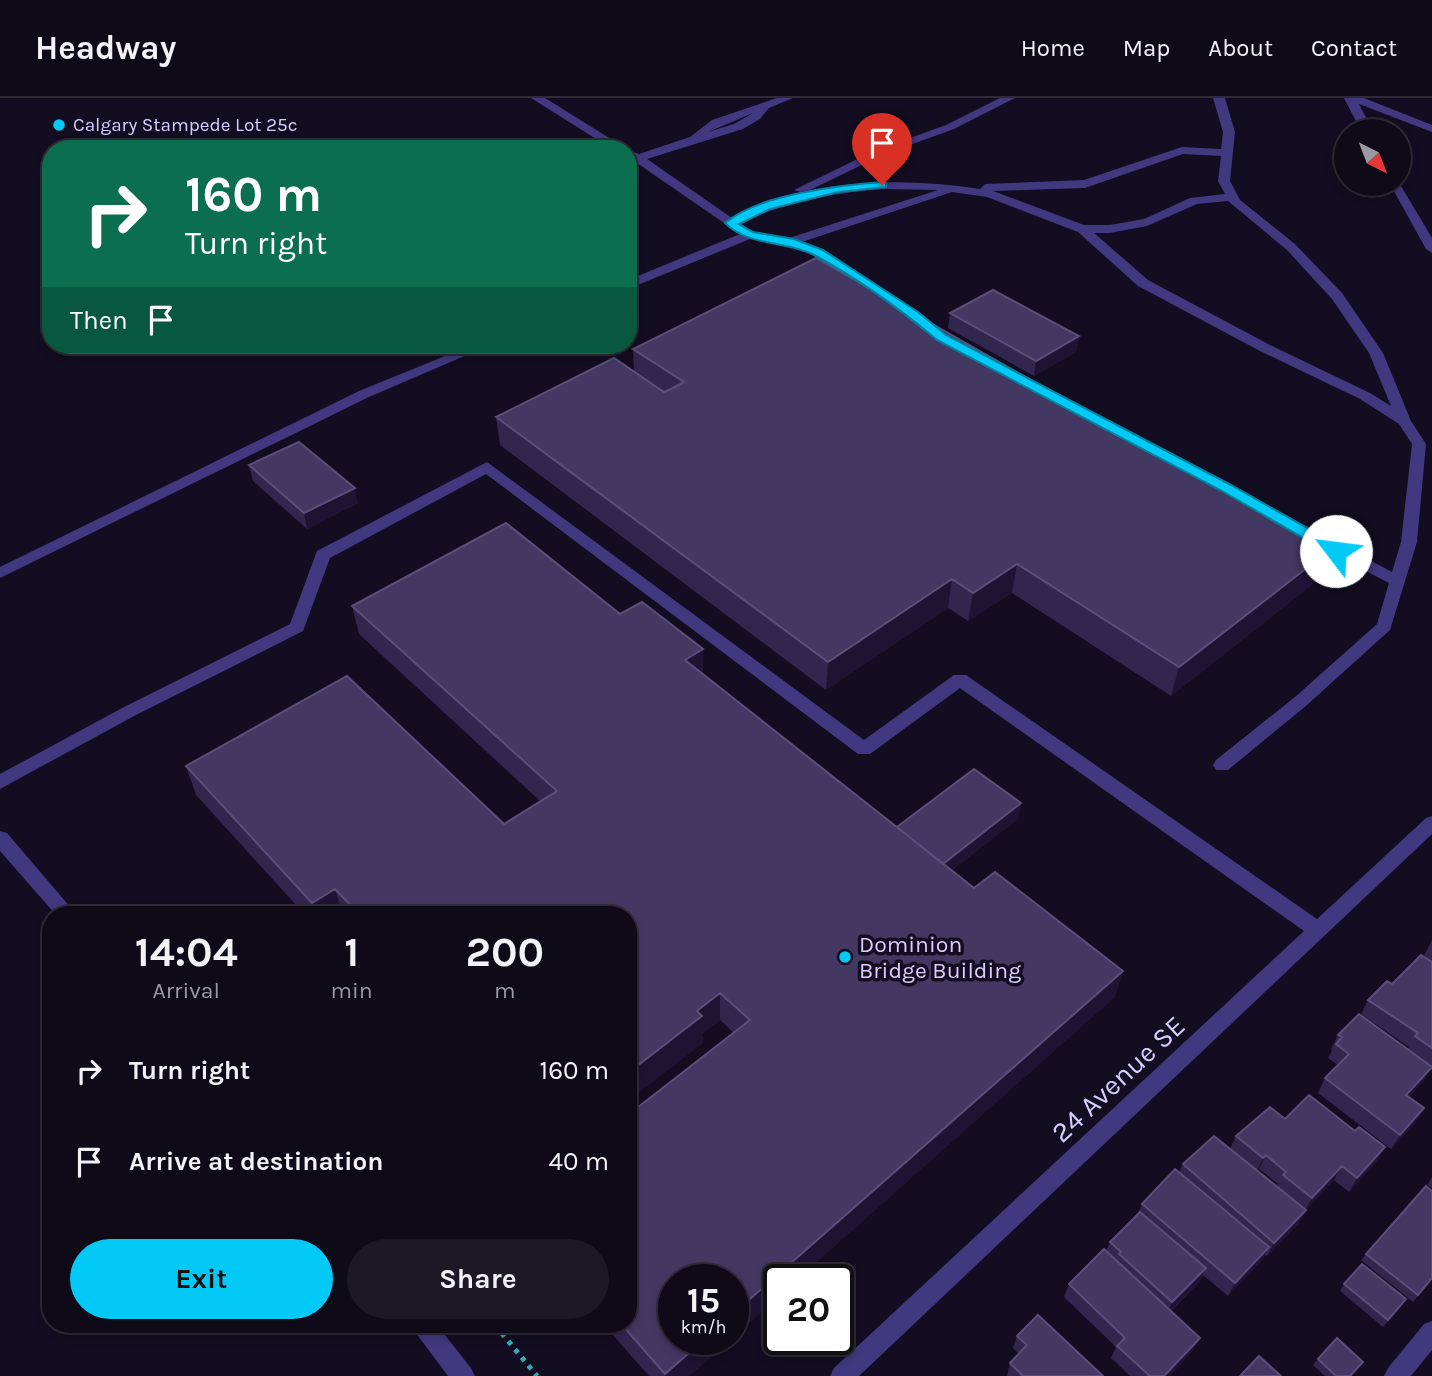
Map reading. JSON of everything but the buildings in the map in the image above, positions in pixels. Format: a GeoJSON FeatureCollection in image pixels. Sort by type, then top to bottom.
{"type":"FeatureCollection","features":[{"type":"Feature","properties":{"kind":"street"},"geometry":{"type":"LineString","coordinates":[[537,98],[606,140]]}},
{"type":"Feature","properties":{"kind":"street"},"geometry":{"type":"LineString","coordinates":[[637,156],[693,139],[720,135],[754,119],[764,109],[787,98]]}},
{"type":"Feature","properties":{"kind":"street"},"geometry":{"type":"LineString","coordinates":[[731,223],[878,153],[950,127],[1009,98]]}},
{"type":"Feature","properties":{"kind":"street"},"geometry":{"type":"LineString","coordinates":[[1219,98],[1229,132],[1224,181],[1235,202],[1291,247],[1337,296],[1376,353],[1404,421],[1419,444],[1409,542],[1384,626],[1301,701],[1222,765]]}},
{"type":"Feature","properties":{"kind":"street"},"geometry":{"type":"LineString","coordinates":[[1352,98],[1432,129]]}},
{"type":"Feature","properties":{"kind":"street"},"geometry":{"type":"LineString","coordinates":[[1352,98],[1362,119]]}},
{"type":"Feature","properties":{"kind":"street"},"geometry":{"type":"LineString","coordinates":[[790,242],[955,189],[1085,184],[1182,150],[1227,153]]}},
{"type":"Feature","properties":{"kind":"street"},"geometry":{"type":"LineString","coordinates":[[637,162],[749,235],[790,242],[819,253],[863,279],[932,330]]}},
{"type":"Feature","properties":{"kind":"street"},"geometry":{"type":"LineString","coordinates":[[766,206],[838,189],[882,185],[955,189],[989,194],[1082,229],[1110,229],[1147,222],[1194,201],[1233,197]]}},
{"type":"Feature","properties":{"kind":"street"},"geometry":{"type":"LineString","coordinates":[[1403,196],[1432,249]]}},
{"type":"Feature","properties":{"kind":"street"},"geometry":{"type":"LineString","coordinates":[[1082,229],[1143,283],[1265,348],[1365,396],[1404,421]]}},
{"type":"Feature","properties":{"kind":"street"},"geometry":{"type":"LineString","coordinates":[[637,281],[749,235]]}},
{"type":"Feature","properties":{"kind":"street"},"geometry":{"type":"LineString","coordinates":[[0,573],[364,394],[461,354]]}},
{"type":"Feature","properties":{"kind":"street"},"geometry":{"type":"LineString","coordinates":[[1111,427],[1227,488],[1336,551],[1396,580]]}},
{"type":"Feature","properties":{"kind":"street"},"geometry":{"type":"LineString","coordinates":[[0,782],[130,711],[298,627],[323,555],[487,467],[864,749],[960,679],[1318,930]]}},
{"type":"Feature","properties":{"kind":"street","name":"24 Avenue SE"},"geometry":{"type":"LineString","coordinates":[[842,1376],[1432,823]]}},
{"type":"Feature","properties":{"kind":"street"},"geometry":{"type":"LineString","coordinates":[[0,838],[59,906]]}},
{"type":"Feature","properties":{"kind":"street"},"geometry":{"type":"LineString","coordinates":[[1396,1376],[1432,1332]]}},
{"type":"Feature","properties":{"kind":"street"},"geometry":{"type":"LineString","coordinates":[[428,1333],[463,1376]]}},
{"type":"Feature","properties":{"kind":"path"},"geometry":{"type":"LineString","coordinates":[[502,1333],[537,1376]]}},
{"type":"Feature","properties":{"kind":"place","name":"Calgary Stampede Lot 25c"},"geometry":{"type":"Point","coordinates":[59,125]}},
{"type":"Feature","properties":{"kind":"place","name":"Dominion Bridge Building"},"geometry":{"type":"Point","coordinates":[845,957]}},
{"type":"Feature","properties":{"kind":"route"},"geometry":{"type":"LineString","coordinates":[[882,185],[838,189],[766,206],[731,223],[749,235],[790,242],[819,253],[914,314],[941,337],[1227,488],[1336,551]]}}]}
